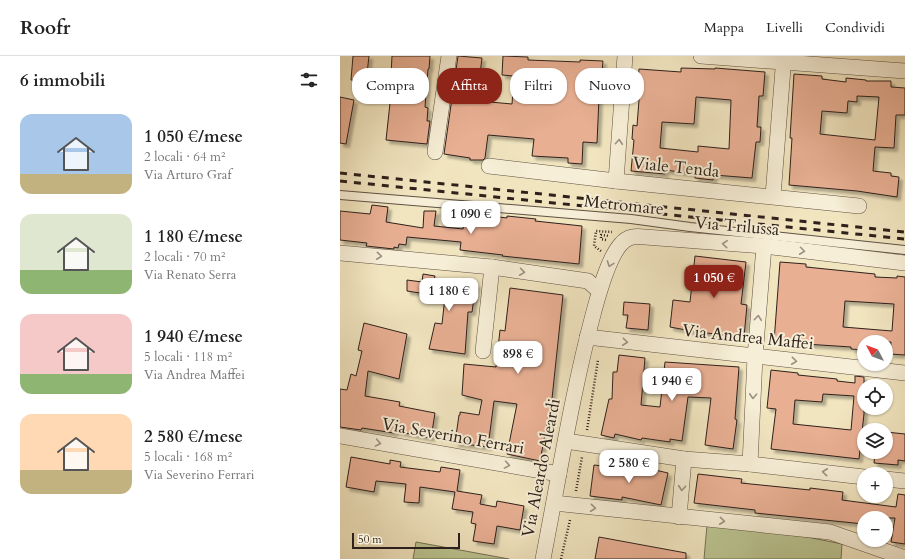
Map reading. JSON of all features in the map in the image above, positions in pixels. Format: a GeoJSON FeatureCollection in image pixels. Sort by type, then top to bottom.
{"type":"FeatureCollection","features":[{"type":"Feature","properties":{"kind":"street"},"geometry":{"type":"LineString","coordinates":[[435,152],[449,56]]}},
{"type":"Feature","properties":{"kind":"street"},"geometry":{"type":"LineString","coordinates":[[616,181],[625,56]]}},
{"type":"Feature","properties":{"kind":"street"},"geometry":{"type":"LineString","coordinates":[[701,56],[783,59],[905,71]]}},
{"type":"Feature","properties":{"kind":"street"},"geometry":{"type":"LineString","coordinates":[[773,196],[783,59]]}},
{"type":"Feature","properties":{"kind":"street","name":"Viale Tenda"},"geometry":{"type":"LineString","coordinates":[[489,166],[616,181],[859,206]]}},
{"type":"Feature","properties":{"kind":"street","name":"Via Trilussa"},"geometry":{"type":"LineString","coordinates":[[599,291],[610,261],[621,244],[631,236],[764,246],[905,263]]}},
{"type":"Feature","properties":{"kind":"street"},"geometry":{"type":"LineString","coordinates":[[750,464],[755,357],[764,246]]}},
{"type":"Feature","properties":{"kind":"street"},"geometry":{"type":"LineString","coordinates":[[340,252],[492,267],[588,282],[599,291]]}},
{"type":"Feature","properties":{"kind":"street"},"geometry":{"type":"LineString","coordinates":[[483,351],[492,267]]}},
{"type":"Feature","properties":{"kind":"street","name":"Via Aleardo Aleardi"},"geometry":{"type":"LineString","coordinates":[[543,559],[587,337],[599,291]]}},
{"type":"Feature","properties":{"kind":"street","name":"Via Andrea Maffei"},"geometry":{"type":"LineString","coordinates":[[587,337],[905,373]]}},
{"type":"Feature","properties":{"kind":"street","name":"Via Severino Ferrari"},"geometry":{"type":"LineString","coordinates":[[340,436],[559,474]]}},
{"type":"Feature","properties":{"kind":"street"},"geometry":{"type":"LineString","coordinates":[[566,441],[684,459],[750,464],[857,476]]}},
{"type":"Feature","properties":{"kind":"street"},"geometry":{"type":"LineString","coordinates":[[679,517],[684,459]]}},
{"type":"Feature","properties":{"kind":"street"},"geometry":{"type":"LineString","coordinates":[[893,480],[905,481]]}},
{"type":"Feature","properties":{"kind":"street"},"geometry":{"type":"LineString","coordinates":[[554,503],[830,532],[905,558]]}},
{"type":"Feature","properties":{"kind":"lane","name":"Metromare"},"geometry":{"type":"LineString","coordinates":[[340,195],[631,219],[690,228],[905,250]]}},
{"type":"Feature","properties":{"kind":"path"},"geometry":{"type":"LineString","coordinates":[[594,246],[596,231]]}},
{"type":"Feature","properties":{"kind":"path"},"geometry":{"type":"LineString","coordinates":[[587,433],[599,356]]}},
{"type":"Feature","properties":{"kind":"path"},"geometry":{"type":"LineString","coordinates":[[575,492],[582,458]]}},
{"type":"Feature","properties":{"kind":"path"},"geometry":{"type":"LineString","coordinates":[[561,559],[570,520]]}},
{"type":"Feature","properties":{"kind":"green space"},"geometry":{"type":"Polygon","coordinates":[[[707,525],[792,534],[842,544],[841,559],[704,559],[707,525]]]}},
{"type":"Feature","properties":{"kind":"green space"},"geometry":{"type":"Polygon","coordinates":[[[416,542],[509,559],[413,559],[416,542]]]}},
{"type":"Feature","properties":{"kind":"building"},"geometry":{"type":"Polygon","coordinates":[[[353,56],[369,56],[368,68],[352,68],[353,56]]]}},
{"type":"Feature","properties":{"kind":"building"},"geometry":{"type":"Polygon","coordinates":[[[392,56],[430,56],[429,69],[391,68],[392,56]]]}},
{"type":"Feature","properties":{"kind":"building"},"geometry":{"type":"Polygon","coordinates":[[[458,56],[482,58],[481,68],[456,68],[458,56]]]}},
{"type":"Feature","properties":{"kind":"building"},"geometry":{"type":"Polygon","coordinates":[[[503,56],[528,57],[528,60],[580,62],[580,60],[603,61],[602,68],[575,68],[575,104],[599,104],[597,143],[583,142],[582,164],[568,163],[568,158],[532,156],[534,139],[488,135],[485,158],[483,160],[470,160],[470,158],[444,154],[451,104],[567,104],[567,68],[510,68],[510,76],[502,75],[503,56]]]}},
{"type":"Feature","properties":{"kind":"building"},"geometry":{"type":"Polygon","coordinates":[[[681,68],[715,68],[765,72],[763,96],[759,96],[757,127],[761,127],[760,142],[756,142],[752,178],[714,175],[713,180],[695,178],[695,174],[665,170],[665,174],[631,171],[634,140],[632,139],[633,125],[637,126],[639,104],[644,104],[644,69],[681,72],[681,68]],[[696,97],[694,124],[662,122],[660,148],[698,152],[698,146],[729,149],[731,100],[696,97]]]}},
{"type":"Feature","properties":{"kind":"building"},"geometry":{"type":"Polygon","coordinates":[[[794,74],[822,76],[822,79],[846,82],[846,78],[866,81],[891,81],[891,87],[905,88],[905,115],[896,115],[894,148],[875,147],[873,171],[891,173],[891,176],[899,177],[897,197],[857,191],[789,185],[792,138],[790,138],[794,74]],[[857,96],[857,102],[848,101],[847,113],[822,111],[820,134],[875,140],[879,97],[857,96]]]}},
{"type":"Feature","properties":{"kind":"building"},"geometry":{"type":"Polygon","coordinates":[[[340,97],[352,100],[352,104],[353,104],[346,144],[340,143],[340,97]]]}},
{"type":"Feature","properties":{"kind":"building"},"geometry":{"type":"Polygon","coordinates":[[[390,104],[425,104],[425,107],[428,108],[427,121],[430,121],[427,144],[386,140],[390,104]]]}},
{"type":"Feature","properties":{"kind":"building"},"geometry":{"type":"Polygon","coordinates":[[[372,205],[388,207],[386,222],[423,228],[424,211],[436,211],[434,226],[463,229],[465,213],[507,218],[507,216],[536,219],[535,221],[582,226],[579,264],[460,250],[461,242],[407,237],[406,245],[399,244],[398,248],[394,247],[394,249],[366,246],[367,243],[340,240],[340,211],[370,214],[372,205]]]}},
{"type":"Feature","properties":{"kind":"building"},"geometry":{"type":"Polygon","coordinates":[[[695,256],[746,262],[741,304],[747,305],[744,337],[697,332],[670,327],[673,300],[690,302],[695,256]]]}},
{"type":"Feature","properties":{"kind":"building"},"geometry":{"type":"Polygon","coordinates":[[[780,262],[806,264],[806,267],[875,274],[875,277],[905,277],[905,355],[893,354],[893,335],[857,335],[857,349],[851,349],[851,347],[774,342],[780,262]],[[845,301],[843,327],[892,331],[894,304],[845,301]]]}},
{"type":"Feature","properties":{"kind":"building"},"geometry":{"type":"Polygon","coordinates":[[[423,274],[435,276],[434,280],[476,284],[472,312],[468,312],[465,354],[429,349],[435,323],[442,324],[445,297],[407,291],[407,280],[422,282],[423,274]]]}},
{"type":"Feature","properties":{"kind":"building"},"geometry":{"type":"Polygon","coordinates":[[[510,288],[563,295],[551,408],[540,461],[507,454],[517,404],[494,401],[488,447],[455,443],[460,412],[479,415],[482,400],[462,395],[464,364],[496,367],[500,330],[505,331],[510,288]]]}},
{"type":"Feature","properties":{"kind":"building"},"geometry":{"type":"Polygon","coordinates":[[[624,302],[650,304],[648,330],[626,328],[628,315],[623,315],[624,302]]]}},
{"type":"Feature","properties":{"kind":"building"},"geometry":{"type":"Polygon","coordinates":[[[364,323],[407,334],[399,379],[368,371],[365,396],[400,402],[399,406],[435,413],[431,438],[395,431],[394,433],[362,428],[361,430],[340,427],[340,389],[347,390],[351,374],[356,376],[362,351],[358,350],[364,323]]]}},
{"type":"Feature","properties":{"kind":"building"},"geometry":{"type":"Polygon","coordinates":[[[619,355],[645,358],[641,405],[660,407],[665,362],[739,367],[735,419],[737,420],[733,449],[705,445],[711,398],[688,397],[682,441],[670,439],[670,442],[642,438],[641,440],[615,434],[614,438],[601,435],[609,399],[612,399],[613,372],[617,372],[619,355]]]}},
{"type":"Feature","properties":{"kind":"building"},"geometry":{"type":"Polygon","coordinates":[[[771,370],[855,383],[855,376],[864,377],[864,379],[857,379],[857,415],[864,415],[863,423],[857,423],[857,459],[771,449],[776,409],[767,408],[771,370]],[[823,394],[822,402],[795,400],[793,424],[851,430],[854,396],[823,394]]]}},
{"type":"Feature","properties":{"kind":"building"},"geometry":{"type":"Polygon","coordinates":[[[893,433],[905,434],[905,461],[898,460],[898,465],[874,463],[874,459],[893,459],[893,433]]]}},
{"type":"Feature","properties":{"kind":"building"},"geometry":{"type":"Polygon","coordinates":[[[351,457],[390,464],[390,460],[401,462],[400,467],[440,472],[441,467],[460,470],[457,491],[482,495],[480,504],[496,507],[497,501],[524,506],[520,530],[497,526],[494,544],[473,541],[476,524],[471,523],[473,512],[452,509],[455,492],[420,487],[419,503],[404,502],[406,484],[376,481],[374,492],[346,487],[351,457]]]}},
{"type":"Feature","properties":{"kind":"building"},"geometry":{"type":"Polygon","coordinates":[[[594,465],[637,470],[638,466],[668,473],[661,505],[622,497],[622,500],[590,496],[594,465]]]}},
{"type":"Feature","properties":{"kind":"building"},"geometry":{"type":"Polygon","coordinates":[[[698,474],[742,479],[741,483],[843,492],[842,500],[896,507],[898,494],[905,495],[905,544],[893,542],[895,518],[893,518],[893,511],[857,511],[857,523],[755,513],[755,510],[694,503],[698,474]]]}},
{"type":"Feature","properties":{"kind":"building"},"geometry":{"type":"Polygon","coordinates":[[[599,537],[686,553],[686,559],[595,559],[599,537]]]}},
{"type":"Feature","properties":{"kind":"railway"},"geometry":{"type":"LineString","coordinates":[[340,173],[905,232]]}},
{"type":"Feature","properties":{"kind":"railway"},"geometry":{"type":"LineString","coordinates":[[340,181],[905,239]]}}]}
